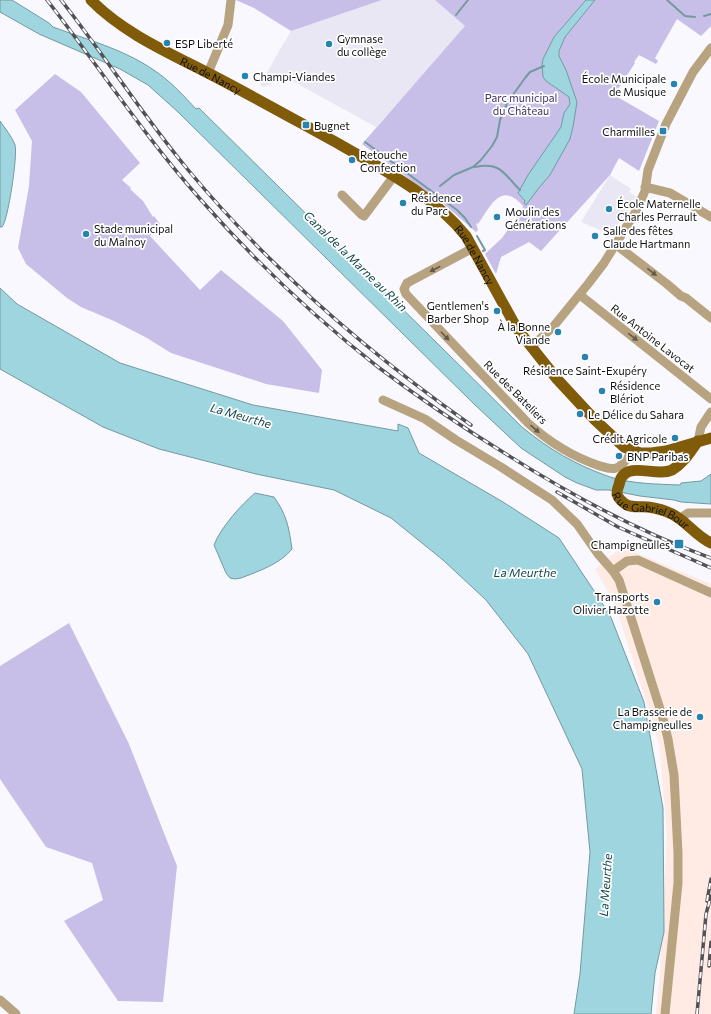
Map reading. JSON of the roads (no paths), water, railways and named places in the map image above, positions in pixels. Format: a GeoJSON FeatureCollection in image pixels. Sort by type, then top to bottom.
{"type":"FeatureCollection","features":[{"type":"Feature","properties":{"kind":"main road","name":"Rue de Nancy"},"geometry":{"type":"LineString","coordinates":[[91,0],[120,25],[175,56],[306,125],[394,176],[422,195],[457,226],[473,248],[510,317],[531,347],[595,420],[624,447],[633,451],[651,453],[675,448],[698,440],[711,438]]}},
{"type":"Feature","properties":{"kind":"main road","name":"Rue Gabriel Bour"},"geometry":{"type":"LineString","coordinates":[[698,440],[688,456],[671,470],[665,472],[626,472],[620,477],[617,494],[623,502],[631,507],[657,508],[679,518],[711,543]]}},
{"type":"Feature","properties":{"kind":"main road"},"geometry":{"type":"LineString","coordinates":[[675,448],[677,466]]}},
{"type":"Feature","properties":{"kind":"street"},"geometry":{"type":"LineString","coordinates":[[208,73],[228,26],[231,0]]}},
{"type":"Feature","properties":{"kind":"street"},"geometry":{"type":"LineString","coordinates":[[531,347],[553,327],[580,295],[604,263],[639,206],[645,188],[648,170],[666,124],[693,72],[711,48]]}},
{"type":"Feature","properties":{"kind":"street"},"geometry":{"type":"LineString","coordinates":[[342,196],[362,216],[364,216],[394,176]]}},
{"type":"Feature","properties":{"kind":"street"},"geometry":{"type":"LineString","coordinates":[[645,188],[670,193],[711,217]]}},
{"type":"Feature","properties":{"kind":"street"},"geometry":{"type":"LineString","coordinates":[[615,244],[711,318]]}},
{"type":"Feature","properties":{"kind":"street","name":"Rue des Bateliers"},"geometry":{"type":"LineString","coordinates":[[473,248],[407,283],[404,289],[406,294],[528,423],[548,440],[594,464],[612,469],[622,465],[633,451]]}},
{"type":"Feature","properties":{"kind":"street","name":"Rue Antoine Lavocat"},"geometry":{"type":"LineString","coordinates":[[580,295],[711,399]]}},
{"type":"Feature","properties":{"kind":"street"},"geometry":{"type":"LineString","coordinates":[[383,400],[426,419],[456,440],[552,500],[577,524],[619,580],[662,715],[674,775],[678,883],[665,1014]]}},
{"type":"Feature","properties":{"kind":"street"},"geometry":{"type":"LineString","coordinates":[[698,440],[701,427],[711,412]]}},
{"type":"Feature","properties":{"kind":"street"},"geometry":{"type":"LineString","coordinates":[[679,518],[688,514],[711,513]]}},
{"type":"Feature","properties":{"kind":"street"},"geometry":{"type":"LineString","coordinates":[[613,571],[627,561],[638,560],[711,593]]}},
{"type":"Feature","properties":{"kind":"street"},"geometry":{"type":"LineString","coordinates":[[0,1000],[16,1014]]}},
{"type":"Feature","properties":{"kind":"water"},"geometry":{"type":"Polygon","coordinates":[[[0,0],[12,0],[53,27],[120,52],[146,65],[163,77],[196,109],[199,108],[522,427],[543,443],[586,467],[610,477],[627,481],[680,485],[681,483],[701,481],[711,474],[711,504],[681,502],[609,490],[596,490],[565,477],[521,448],[474,404],[178,112],[148,85],[120,69],[39,34],[0,12],[0,0]]]}},
{"type":"Feature","properties":{"kind":"water"},"geometry":{"type":"Polygon","coordinates":[[[586,0],[595,0],[565,37],[559,51],[559,56],[566,70],[577,102],[570,139],[550,175],[526,205],[524,203],[525,201],[518,193],[528,175],[561,127],[564,113],[570,104],[569,97],[546,81],[543,77],[543,59],[554,37],[586,0]]]}},
{"type":"Feature","properties":{"kind":"water"},"geometry":{"type":"Polygon","coordinates":[[[0,121],[12,139],[16,151],[10,201],[2,227],[0,227],[0,121]]]}},
{"type":"Feature","properties":{"kind":"water","name":"La Meurthe"},"geometry":{"type":"Polygon","coordinates":[[[0,288],[17,304],[120,363],[253,405],[398,431],[398,424],[408,428],[419,453],[503,502],[559,538],[610,615],[644,702],[663,808],[664,932],[655,973],[651,1014],[574,1014],[580,974],[590,852],[582,769],[528,654],[486,600],[443,560],[391,518],[334,490],[256,474],[159,449],[103,427],[0,369],[0,288]]]}},
{"type":"Feature","properties":{"kind":"water"},"geometry":{"type":"Polygon","coordinates":[[[255,493],[274,497],[287,522],[292,549],[282,559],[255,573],[241,578],[230,578],[226,573],[214,545],[221,531],[232,517],[255,493]]]}},
{"type":"Feature","properties":{"kind":"waterway"},"geometry":{"type":"LineString","coordinates":[[456,15],[468,0]]}},
{"type":"Feature","properties":{"kind":"waterway"},"geometry":{"type":"LineString","coordinates":[[667,0],[685,16],[695,17]]}},
{"type":"Feature","properties":{"kind":"waterway"},"geometry":{"type":"LineString","coordinates":[[704,16],[711,14]]}},
{"type":"Feature","properties":{"kind":"waterway"},"geometry":{"type":"LineString","coordinates":[[440,186],[454,175],[473,167],[481,160],[497,137],[500,120],[507,103],[530,72],[544,66]]}},
{"type":"Feature","properties":{"kind":"waterway"},"geometry":{"type":"LineString","coordinates":[[365,142],[457,210],[471,227]]}},
{"type":"Feature","properties":{"kind":"waterway"},"geometry":{"type":"LineString","coordinates":[[475,167],[491,166],[501,170],[520,190]]}},
{"type":"Feature","properties":{"kind":"waterway"},"geometry":{"type":"LineString","coordinates":[[477,236],[485,250],[483,251]]}},
{"type":"Feature","properties":{"kind":"railway"},"geometry":{"type":"LineString","coordinates":[[47,0],[141,127],[180,176],[221,223],[286,288],[354,348],[393,379],[441,412],[555,484],[606,512],[658,537],[711,558]]}},
{"type":"Feature","properties":{"kind":"railway"},"geometry":{"type":"LineString","coordinates":[[61,0],[172,150],[220,207],[253,242],[287,275],[358,338],[432,397],[471,425]]}},
{"type":"Feature","properties":{"kind":"railway"},"geometry":{"type":"LineString","coordinates":[[557,492],[618,527],[711,568]]}},
{"type":"Feature","properties":{"kind":"railway"},"geometry":{"type":"LineString","coordinates":[[707,901],[711,879]]}},
{"type":"Feature","properties":{"kind":"railway"},"geometry":{"type":"LineString","coordinates":[[697,1014],[706,914],[711,896]]}},
{"type":"Feature","properties":{"kind":"railway"},"geometry":{"type":"LineString","coordinates":[[709,966],[711,942]]}},
{"type":"Feature","properties":{"kind":"place","name":"ESP Liberté"},"geometry":{"type":"Point","coordinates":[167,43]}},
{"type":"Feature","properties":{"kind":"place","name":"Gymnase du collège"},"geometry":{"type":"Point","coordinates":[329,44]}},
{"type":"Feature","properties":{"kind":"place","name":"Champi-Viandes"},"geometry":{"type":"Point","coordinates":[245,76]}},
{"type":"Feature","properties":{"kind":"place","name":"École Municipale de Musique"},"geometry":{"type":"Point","coordinates":[674,84]}},
{"type":"Feature","properties":{"kind":"place","name":"Bugnet"},"geometry":{"type":"Point","coordinates":[306,125]}},
{"type":"Feature","properties":{"kind":"place","name":"Charmilles"},"geometry":{"type":"Point","coordinates":[663,131]}},
{"type":"Feature","properties":{"kind":"place","name":"Retouche Confection"},"geometry":{"type":"Point","coordinates":[352,160]}},
{"type":"Feature","properties":{"kind":"place","name":"Résidence du Parc"},"geometry":{"type":"Point","coordinates":[403,203]}},
{"type":"Feature","properties":{"kind":"place","name":"École Maternelle Charles Perrault"},"geometry":{"type":"Point","coordinates":[609,209]}},
{"type":"Feature","properties":{"kind":"place","name":"Moulin des Générations"},"geometry":{"type":"Point","coordinates":[497,217]}},
{"type":"Feature","properties":{"kind":"place","name":"Stade municipal du Malnoy"},"geometry":{"type":"Point","coordinates":[86,234]}},
{"type":"Feature","properties":{"kind":"place","name":"Salle des fêtes Claude Hartmann"},"geometry":{"type":"Point","coordinates":[595,236]}},
{"type":"Feature","properties":{"kind":"place","name":"Gentlemen's Barber Shop"},"geometry":{"type":"Point","coordinates":[497,311]}},
{"type":"Feature","properties":{"kind":"place","name":"À la Bonne Viande"},"geometry":{"type":"Point","coordinates":[558,332]}},
{"type":"Feature","properties":{"kind":"place","name":"Résidence Saint-Exupéry"},"geometry":{"type":"Point","coordinates":[585,357]}},
{"type":"Feature","properties":{"kind":"place","name":"Résidence Blériot"},"geometry":{"type":"Point","coordinates":[602,391]}},
{"type":"Feature","properties":{"kind":"place","name":"Le Délice du Sahara"},"geometry":{"type":"Point","coordinates":[580,414]}},
{"type":"Feature","properties":{"kind":"place","name":"Crédit Agricole"},"geometry":{"type":"Point","coordinates":[675,438]}},
{"type":"Feature","properties":{"kind":"place","name":"BNP Paribas"},"geometry":{"type":"Point","coordinates":[619,456]}},
{"type":"Feature","properties":{"kind":"place","name":"Champigneulles"},"geometry":{"type":"Point","coordinates":[679,544]}},
{"type":"Feature","properties":{"kind":"place","name":"Transports Olivier Hazotte"},"geometry":{"type":"Point","coordinates":[657,602]}},
{"type":"Feature","properties":{"kind":"place","name":"La Brasserie de Champigneulles"},"geometry":{"type":"Point","coordinates":[700,717]}},
{"type":"Feature","properties":{"kind":"park label","name":"Parc municipal du Château"},"geometry":{"type":"Point","coordinates":[521,103]}},
{"type":"Feature","properties":{"kind":"water label","name":"Canal de la Marne au Rhin"},"geometry":{"type":"Point","coordinates":[356,261]}}]}
